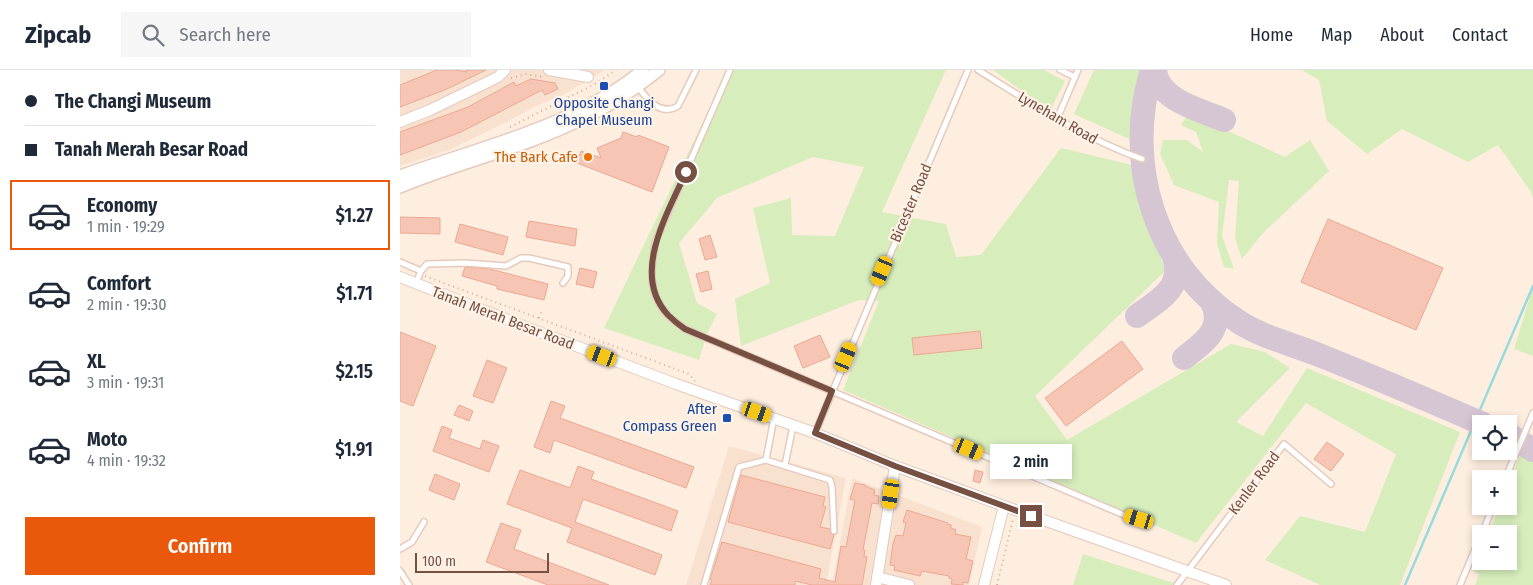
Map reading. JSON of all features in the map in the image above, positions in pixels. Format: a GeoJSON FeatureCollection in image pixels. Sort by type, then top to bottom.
{"type":"FeatureCollection","features":[{"type":"Feature","properties":{"kind":"street"},"geometry":{"type":"LineString","coordinates":[[400,176],[533,131],[584,107],[643,70]]}},
{"type":"Feature","properties":{"kind":"street"},"geometry":{"type":"LineString","coordinates":[[400,187],[547,135],[583,119],[638,87],[660,70]]}},
{"type":"Feature","properties":{"kind":"street"},"geometry":{"type":"LineString","coordinates":[[547,74],[588,77]]}},
{"type":"Feature","properties":{"kind":"street"},"geometry":{"type":"LineString","coordinates":[[400,122],[430,110],[498,77],[507,75]]}},
{"type":"Feature","properties":{"kind":"street","name":"Tanah Merah Besar Road"},"geometry":{"type":"LineString","coordinates":[[400,277],[419,276],[533,330],[815,433],[895,466],[1226,585]]}},
{"type":"Feature","properties":{"kind":"street"},"geometry":{"type":"LineString","coordinates":[[895,466],[876,581],[909,585]]}},
{"type":"Feature","properties":{"kind":"street"},"geometry":{"type":"LineString","coordinates":[[984,585],[1004,506]]}},
{"type":"Feature","properties":{"kind":"lane"},"geometry":{"type":"LineString","coordinates":[[638,87],[652,104],[663,109],[674,109],[678,106],[696,70]]}},
{"type":"Feature","properties":{"kind":"lane"},"geometry":{"type":"LineString","coordinates":[[730,70],[656,240],[651,268],[652,286],[667,314],[685,329],[1124,515],[1139,519]]}},
{"type":"Feature","properties":{"kind":"lane","name":"Bicester Road"},"geometry":{"type":"LineString","coordinates":[[815,433],[968,70]]}},
{"type":"Feature","properties":{"kind":"lane","name":"Lyneham Road"},"geometry":{"type":"LineString","coordinates":[[978,70],[1057,119],[1111,148],[1142,159]]}},
{"type":"Feature","properties":{"kind":"lane"},"geometry":{"type":"LineString","coordinates":[[1060,70],[1075,76]]}},
{"type":"Feature","properties":{"kind":"lane"},"geometry":{"type":"LineString","coordinates":[[1057,119],[1078,70]]}},
{"type":"Feature","properties":{"kind":"lane"},"geometry":{"type":"LineString","coordinates":[[400,262],[419,276],[427,264],[506,266],[521,258],[529,258],[568,267],[568,276],[563,283]]}},
{"type":"Feature","properties":{"kind":"lane"},"geometry":{"type":"LineString","coordinates":[[1509,470],[1533,413]]}},
{"type":"Feature","properties":{"kind":"lane"},"geometry":{"type":"LineString","coordinates":[[766,460],[774,418]]}},
{"type":"Feature","properties":{"kind":"lane"},"geometry":{"type":"LineString","coordinates":[[786,465],[793,425]]}},
{"type":"Feature","properties":{"kind":"lane","name":"Kenler Road"},"geometry":{"type":"LineString","coordinates":[[1188,571],[1284,444],[1331,484]]}},
{"type":"Feature","properties":{"kind":"lane"},"geometry":{"type":"LineString","coordinates":[[704,585],[737,468],[742,465],[766,460],[830,480],[834,531]]}},
{"type":"Feature","properties":{"kind":"lane"},"geometry":{"type":"LineString","coordinates":[[400,549],[412,542],[424,522]]}},
{"type":"Feature","properties":{"kind":"lane"},"geometry":{"type":"LineString","coordinates":[[1460,585],[1472,556]]}},
{"type":"Feature","properties":{"kind":"lane"},"geometry":{"type":"LineString","coordinates":[[400,571],[409,585]]}},
{"type":"Feature","properties":{"kind":"lane"},"geometry":{"type":"LineString","coordinates":[[1177,585],[1188,571]]}},
{"type":"Feature","properties":{"kind":"path"},"geometry":{"type":"LineString","coordinates":[[506,130],[580,93],[616,70]]}},
{"type":"Feature","properties":{"kind":"path"},"geometry":{"type":"LineString","coordinates":[[507,75],[547,74]]}},
{"type":"Feature","properties":{"kind":"path"},"geometry":{"type":"LineString","coordinates":[[580,93],[588,77]]}},
{"type":"Feature","properties":{"kind":"path"},"geometry":{"type":"LineString","coordinates":[[419,276],[540,318],[689,374],[698,383]]}},
{"type":"Feature","properties":{"kind":"path"},"geometry":{"type":"LineString","coordinates":[[540,318],[543,309]]}},
{"type":"Feature","properties":{"kind":"path"},"geometry":{"type":"LineString","coordinates":[[997,585],[1015,510]]}},
{"type":"Feature","properties":{"kind":"shaded area"},"geometry":{"type":"Polygon","coordinates":[[[400,70],[605,70],[567,93],[534,107],[449,150],[400,166],[400,70]]]}},
{"type":"Feature","properties":{"kind":"shaded area"},"geometry":{"type":"Polygon","coordinates":[[[729,446],[846,478],[826,585],[686,585],[729,446]]]}},
{"type":"Feature","properties":{"kind":"shaded area"},"geometry":{"type":"Polygon","coordinates":[[[852,478],[982,527],[969,585],[832,585],[852,478]]]}},
{"type":"Feature","properties":{"kind":"green space"},"geometry":{"type":"Polygon","coordinates":[[[728,70],[946,70],[882,212],[946,224],[956,257],[981,255],[1061,148],[1132,165],[1165,271],[1035,396],[1067,440],[1231,344],[1265,352],[1290,368],[1236,422],[1263,436],[1307,368],[1460,432],[1400,585],[1320,585],[1265,560],[1300,516],[1365,532],[1396,454],[1306,403],[1196,543],[843,390],[879,301],[859,300],[741,346],[735,299],[770,283],[753,208],[791,198],[792,235],[835,236],[864,167],[813,157],[717,198],[679,243],[697,303],[717,314],[707,334],[699,360],[604,328],[728,70]]]}},
{"type":"Feature","properties":{"kind":"green space"},"geometry":{"type":"Polygon","coordinates":[[[993,70],[1044,70],[1065,81],[1050,111],[993,70]]]}},
{"type":"Feature","properties":{"kind":"green space"},"geometry":{"type":"Polygon","coordinates":[[[1094,70],[1153,70],[1129,139],[1074,114],[1094,70]]]}},
{"type":"Feature","properties":{"kind":"green space"},"geometry":{"type":"Polygon","coordinates":[[[1302,70],[1533,70],[1533,198],[1531,192],[1498,145],[1468,162],[1402,129],[1367,154],[1327,121],[1319,80],[1302,70]]]}},
{"type":"Feature","properties":{"kind":"green space"},"geometry":{"type":"Polygon","coordinates":[[[1189,113],[1285,157],[1310,140],[1329,171],[1262,234],[1242,259],[1235,238],[1239,181],[1229,180],[1222,236],[1234,269],[1224,267],[1217,243],[1219,202],[1174,185],[1160,154],[1163,140],[1187,140],[1203,152],[1196,132],[1181,125],[1189,113]]]}},
{"type":"Feature","properties":{"kind":"green space"},"geometry":{"type":"Polygon","coordinates":[[[1533,287],[1533,356],[1514,349],[1533,287]]]}},
{"type":"Feature","properties":{"kind":"green space"},"geometry":{"type":"Polygon","coordinates":[[[1520,455],[1533,460],[1533,585],[1475,585],[1479,574],[1473,570],[1517,570],[1517,525],[1492,525],[1496,515],[1517,515],[1517,470],[1514,470],[1520,455]]]}},
{"type":"Feature","properties":{"kind":"green space"},"geometry":{"type":"Polygon","coordinates":[[[1083,554],[1180,585],[1073,585],[1083,554]]]}},
{"type":"Feature","properties":{"kind":"building"},"geometry":{"type":"Polygon","coordinates":[[[437,70],[467,72],[466,70],[486,70],[447,89],[400,107],[400,85],[437,70]]]}},
{"type":"Feature","properties":{"kind":"building"},"geometry":{"type":"Polygon","coordinates":[[[531,79],[555,83],[558,89],[545,95],[542,90],[461,132],[400,155],[400,132],[468,107],[514,82],[516,86],[531,79]]]}},
{"type":"Feature","properties":{"kind":"building"},"geometry":{"type":"Polygon","coordinates":[[[623,132],[637,137],[638,135],[669,147],[652,192],[577,163],[581,151],[601,158],[597,148],[621,138],[623,132]]]}},
{"type":"Feature","properties":{"kind":"building"},"geometry":{"type":"Polygon","coordinates":[[[400,217],[440,218],[440,234],[400,233],[400,217]]]}},
{"type":"Feature","properties":{"kind":"building"},"geometry":{"type":"Polygon","coordinates":[[[1328,219],[1443,268],[1416,330],[1301,282],[1328,219]]]}},
{"type":"Feature","properties":{"kind":"building"},"geometry":{"type":"Polygon","coordinates":[[[529,221],[577,229],[575,246],[526,237],[529,221]]]}},
{"type":"Feature","properties":{"kind":"building"},"geometry":{"type":"Polygon","coordinates":[[[460,224],[508,237],[503,255],[455,242],[460,224]]]}},
{"type":"Feature","properties":{"kind":"building"},"geometry":{"type":"Polygon","coordinates":[[[710,235],[717,257],[705,260],[699,239],[710,235]]]}},
{"type":"Feature","properties":{"kind":"building"},"geometry":{"type":"Polygon","coordinates":[[[465,267],[490,269],[548,284],[544,300],[497,289],[497,286],[462,276],[465,267]]]}},
{"type":"Feature","properties":{"kind":"building"},"geometry":{"type":"Polygon","coordinates":[[[580,268],[597,272],[593,288],[576,284],[580,268]]]}},
{"type":"Feature","properties":{"kind":"building"},"geometry":{"type":"Polygon","coordinates":[[[708,271],[712,289],[701,292],[696,274],[708,271]]]}},
{"type":"Feature","properties":{"kind":"building"},"geometry":{"type":"Polygon","coordinates":[[[980,331],[982,348],[914,355],[912,338],[980,331]]]}},
{"type":"Feature","properties":{"kind":"building"},"geometry":{"type":"Polygon","coordinates":[[[400,332],[436,346],[413,406],[400,401],[400,332]]]}},
{"type":"Feature","properties":{"kind":"building"},"geometry":{"type":"Polygon","coordinates":[[[820,335],[830,357],[803,368],[794,346],[820,335]]]}},
{"type":"Feature","properties":{"kind":"building"},"geometry":{"type":"Polygon","coordinates":[[[1122,341],[1143,369],[1066,426],[1045,398],[1122,341]]]}},
{"type":"Feature","properties":{"kind":"building"},"geometry":{"type":"Polygon","coordinates":[[[487,360],[507,368],[493,403],[473,396],[487,360]]]}},
{"type":"Feature","properties":{"kind":"building"},"geometry":{"type":"Polygon","coordinates":[[[551,401],[565,406],[560,418],[694,467],[686,488],[554,440],[550,453],[534,447],[551,401]]]}},
{"type":"Feature","properties":{"kind":"building"},"geometry":{"type":"Polygon","coordinates":[[[459,405],[473,411],[469,421],[454,415],[459,405]]]}},
{"type":"Feature","properties":{"kind":"building"},"geometry":{"type":"Polygon","coordinates":[[[442,426],[452,430],[449,438],[480,449],[483,440],[499,446],[489,472],[433,451],[442,426]]]}},
{"type":"Feature","properties":{"kind":"building"},"geometry":{"type":"Polygon","coordinates":[[[1327,442],[1344,454],[1331,471],[1314,459],[1327,442]]]}},
{"type":"Feature","properties":{"kind":"building"},"geometry":{"type":"Polygon","coordinates":[[[578,466],[594,472],[591,479],[678,511],[671,531],[583,499],[575,522],[662,555],[655,575],[567,542],[572,528],[507,504],[520,470],[570,488],[578,466]]]}},
{"type":"Feature","properties":{"kind":"building"},"geometry":{"type":"Polygon","coordinates":[[[975,470],[983,472],[980,483],[973,481],[975,470]]]}},
{"type":"Feature","properties":{"kind":"building"},"geometry":{"type":"Polygon","coordinates":[[[435,474],[460,484],[454,500],[429,490],[435,474]]]}},
{"type":"Feature","properties":{"kind":"building"},"geometry":{"type":"Polygon","coordinates":[[[741,475],[825,497],[823,506],[826,507],[820,527],[830,529],[831,534],[834,535],[830,549],[728,522],[741,475]]]}},
{"type":"Feature","properties":{"kind":"building"},"geometry":{"type":"Polygon","coordinates":[[[855,483],[875,490],[874,495],[879,496],[878,504],[872,503],[863,550],[865,550],[864,556],[867,557],[862,585],[812,585],[795,581],[795,585],[710,585],[712,580],[710,579],[722,542],[821,569],[819,578],[835,582],[841,546],[846,547],[855,500],[850,499],[855,483]]]}},
{"type":"Feature","properties":{"kind":"building"},"geometry":{"type":"Polygon","coordinates":[[[907,510],[948,523],[951,525],[951,528],[956,530],[955,534],[971,537],[966,559],[973,561],[968,583],[963,582],[963,585],[951,584],[952,579],[949,576],[922,571],[920,576],[894,570],[895,566],[890,565],[893,544],[896,535],[903,536],[906,523],[903,522],[907,510]]]}},
{"type":"Feature","properties":{"kind":"building"},"geometry":{"type":"Polygon","coordinates":[[[501,523],[521,530],[514,549],[609,585],[548,585],[486,562],[501,523]]]}},
{"type":"Feature","properties":{"kind":"waterway"},"geometry":{"type":"LineString","coordinates":[[1405,585],[1533,286]]}},
{"type":"Feature","properties":{"kind":"taxiway"},"geometry":{"type":"LineString","coordinates":[[1152,70],[1144,105],[1142,141],[1145,177],[1153,211],[1167,243],[1186,273],[1210,300],[1249,328],[1340,363],[1472,419]]}},
{"type":"Feature","properties":{"kind":"taxiway"},"geometry":{"type":"LineString","coordinates":[[1155,70],[1163,89],[1172,96],[1193,108],[1224,120]]}},
{"type":"Feature","properties":{"kind":"taxiway"},"geometry":{"type":"LineString","coordinates":[[1137,316],[1168,292],[1176,277],[1174,257]]}},
{"type":"Feature","properties":{"kind":"taxiway"},"geometry":{"type":"LineString","coordinates":[[1184,358],[1211,334],[1216,319],[1211,300]]}},
{"type":"Feature","properties":{"kind":"taxiway"},"geometry":{"type":"LineString","coordinates":[[1517,440],[1533,450]]}},
{"type":"Feature","properties":{"kind":"place","name":"Opposite Changi Chapel Museum"},"geometry":{"type":"Point","coordinates":[604,86]}},
{"type":"Feature","properties":{"kind":"place","name":"The Bark Cafe"},"geometry":{"type":"Point","coordinates":[588,157]}},
{"type":"Feature","properties":{"kind":"place","name":"After Compass Green"},"geometry":{"type":"Point","coordinates":[727,418]}},
{"type":"Feature","properties":{"kind":"route"},"geometry":{"type":"LineString","coordinates":[[686,172],[656,240],[651,268],[652,286],[667,314],[685,329],[832,391],[815,433],[895,466],[1031,516]]}}]}
